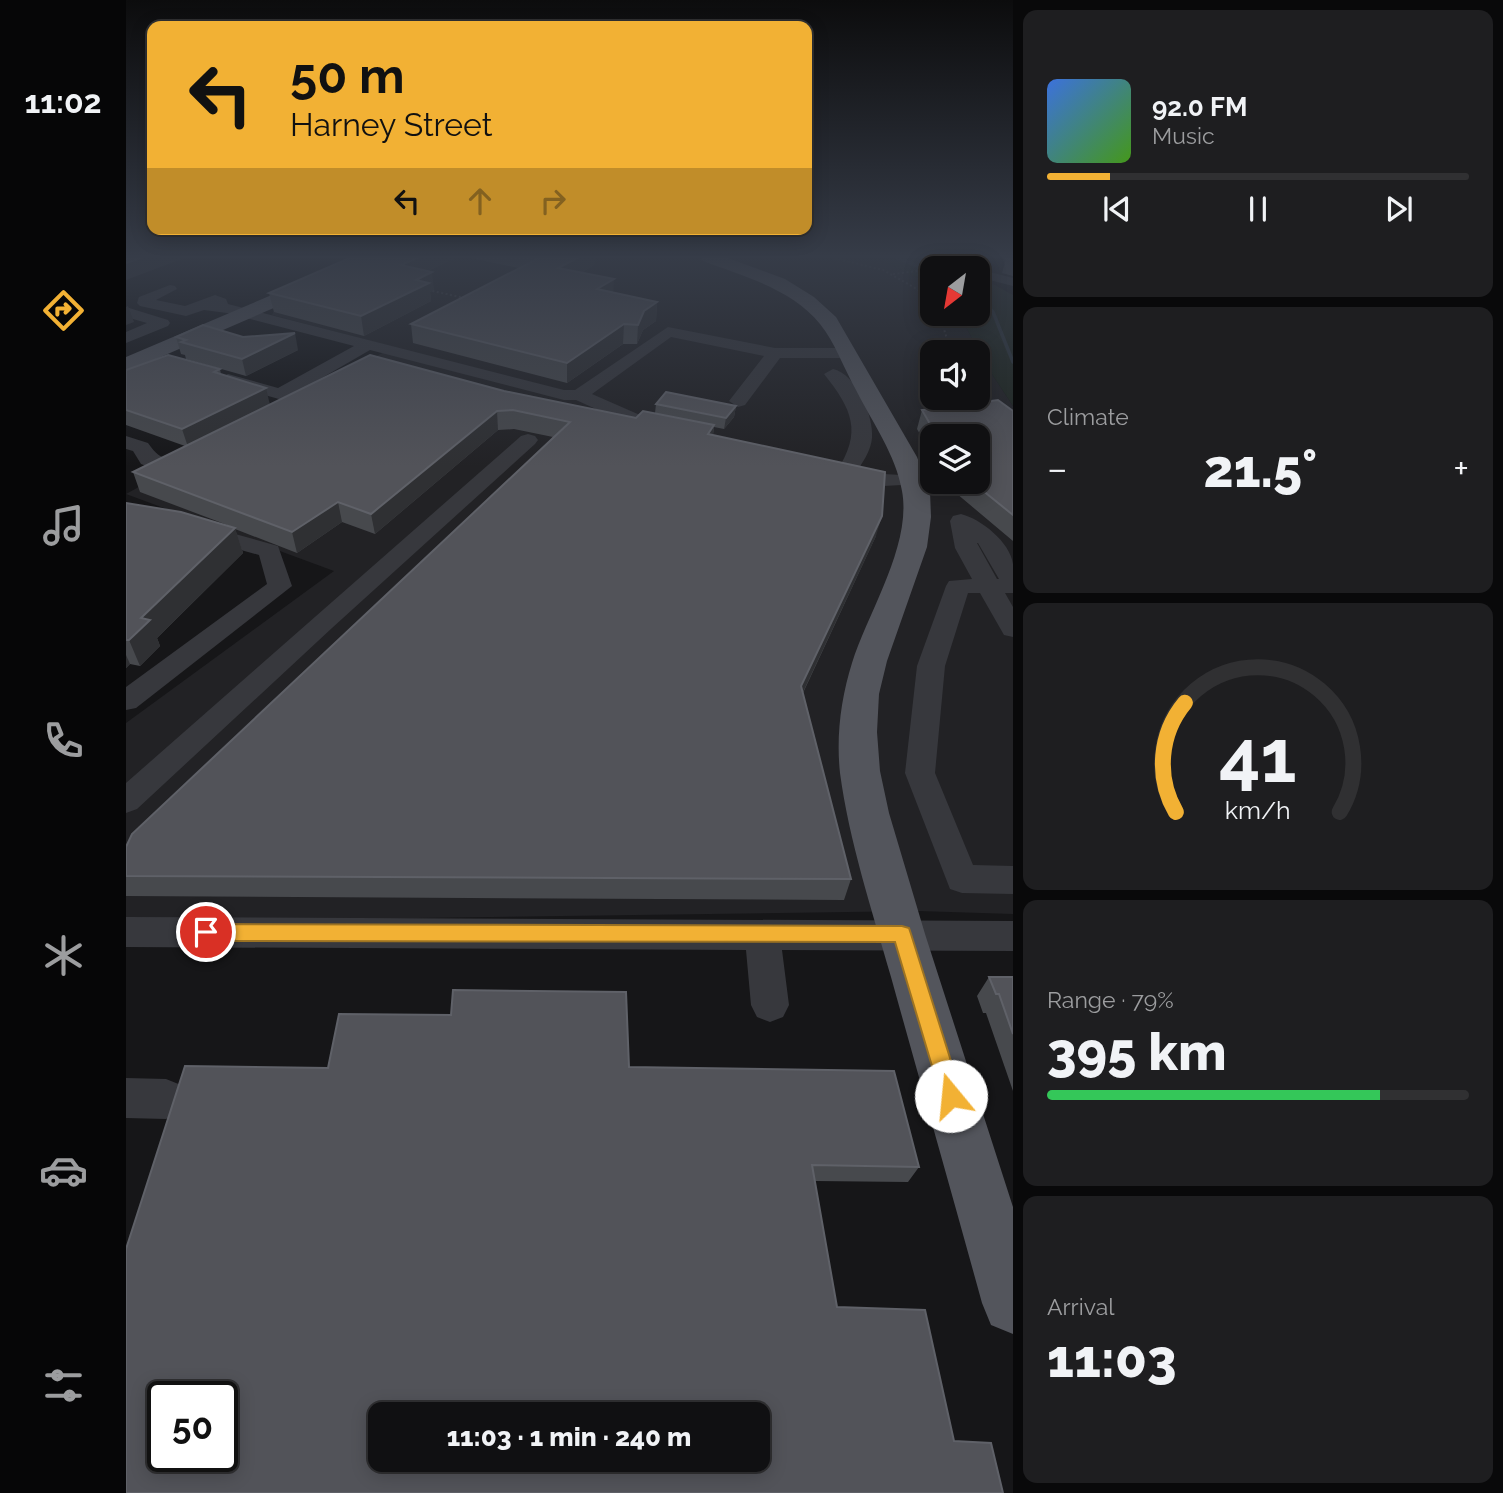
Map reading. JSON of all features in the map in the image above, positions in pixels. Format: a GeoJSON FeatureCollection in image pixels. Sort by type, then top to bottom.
{"type":"FeatureCollection","features":[{"type":"Feature","properties":{"kind":"main road"},"geometry":{"type":"LineString","coordinates":[[126,365],[135,341],[172,327]]}},
{"type":"Feature","properties":{"kind":"main road"},"geometry":{"type":"LineString","coordinates":[[833,327],[904,457],[917,504],[915,531],[866,676],[858,732],[860,771],[868,813],[902,934],[1013,1303]]}},
{"type":"Feature","properties":{"kind":"street"},"geometry":{"type":"LineString","coordinates":[[126,382],[171,363],[135,341],[156,327]]}},
{"type":"Feature","properties":{"kind":"street"},"geometry":{"type":"LineString","coordinates":[[298,327],[564,395],[579,395],[634,419],[686,430]]}},
{"type":"Feature","properties":{"kind":"street"},"geometry":{"type":"LineString","coordinates":[[579,395],[668,332],[775,353],[848,353]]}},
{"type":"Feature","properties":{"kind":"street"},"geometry":{"type":"LineString","coordinates":[[206,373],[283,395],[367,345]]}},
{"type":"Feature","properties":{"kind":"street"},"geometry":{"type":"LineString","coordinates":[[274,414],[394,352]]}},
{"type":"Feature","properties":{"kind":"street"},"geometry":{"type":"LineString","coordinates":[[738,401],[775,353]]}},
{"type":"Feature","properties":{"kind":"street"},"geometry":{"type":"LineString","coordinates":[[256,387],[314,357],[330,354],[346,358]]}},
{"type":"Feature","properties":{"kind":"street"},"geometry":{"type":"LineString","coordinates":[[834,374],[840,378],[862,418],[860,449],[849,469]]}},
{"type":"Feature","properties":{"kind":"street"},"geometry":{"type":"LineString","coordinates":[[126,801],[528,440]]}},
{"type":"Feature","properties":{"kind":"street"},"geometry":{"type":"LineString","coordinates":[[126,442],[141,447],[148,460],[164,466],[178,463],[202,451]]}},
{"type":"Feature","properties":{"kind":"street"},"geometry":{"type":"LineString","coordinates":[[828,460],[884,480],[912,480]]}},
{"type":"Feature","properties":{"kind":"street"},"geometry":{"type":"LineString","coordinates":[[126,701],[280,586],[270,551],[177,524]]}},
{"type":"Feature","properties":{"kind":"street"},"geometry":{"type":"LineString","coordinates":[[1013,629],[1005,584],[958,586],[932,666],[920,773],[962,878],[1013,880]]}},
{"type":"Feature","properties":{"kind":"street"},"geometry":{"type":"LineString","coordinates":[[126,932],[1013,936]]}},
{"type":"Feature","properties":{"kind":"street"},"geometry":{"type":"LineString","coordinates":[[762,934],[770,1005]]}},
{"type":"Feature","properties":{"kind":"street"},"geometry":{"type":"LineString","coordinates":[[126,1098],[166,1099]]}},
{"type":"Feature","properties":{"kind":"shaded area"},"geometry":{"type":"Polygon","coordinates":[[[316,327],[966,327],[973,340],[920,340],[920,410],[990,410],[990,371],[1013,406],[1013,914],[918,911],[126,922],[126,723],[334,571],[126,494],[393,347],[316,327]]]}},
{"type":"Feature","properties":{"kind":"shaded area"},"geometry":{"type":"Polygon","coordinates":[[[966,327],[1013,327],[1013,406],[990,371],[990,340],[973,340],[966,327]]]}},
{"type":"Feature","properties":{"kind":"building"},"geometry":{"type":"Polygon","coordinates":[[[199,327],[209,327],[243,337],[295,333],[242,359],[181,342],[186,340],[176,337],[199,327]]]}},
{"type":"Feature","properties":{"kind":"building"},"geometry":{"type":"Polygon","coordinates":[[[422,327],[620,327],[567,363],[422,327]]]}},
{"type":"Feature","properties":{"kind":"building"},"geometry":{"type":"Polygon","coordinates":[[[168,355],[220,369],[214,372],[266,388],[182,429],[126,410],[126,370],[168,355]]]}},
{"type":"Feature","properties":{"kind":"building"},"geometry":{"type":"Polygon","coordinates":[[[370,355],[504,391],[636,418],[643,411],[714,425],[708,434],[885,472],[882,516],[801,686],[851,879],[126,876],[126,847],[132,834],[570,422],[513,410],[497,411],[371,514],[338,502],[292,532],[133,472],[370,355]]]}},
{"type":"Feature","properties":{"kind":"building"},"geometry":{"type":"Polygon","coordinates":[[[666,392],[736,406],[726,418],[656,404],[666,392]]]}},
{"type":"Feature","properties":{"kind":"building"},"geometry":{"type":"Polygon","coordinates":[[[998,400],[1013,411],[1013,515],[987,494],[990,494],[990,424],[930,424],[922,410],[990,410],[990,401],[998,400]]]}},
{"type":"Feature","properties":{"kind":"building"},"geometry":{"type":"Polygon","coordinates":[[[126,503],[181,512],[235,528],[141,618],[150,620],[129,640],[126,640],[126,503]]]}},
{"type":"Feature","properties":{"kind":"building"},"geometry":{"type":"Polygon","coordinates":[[[989,977],[1013,977],[1013,1034],[999,994],[996,994],[989,977]]]}},
{"type":"Feature","properties":{"kind":"building"},"geometry":{"type":"Polygon","coordinates":[[[453,990],[626,992],[629,1067],[894,1071],[919,1167],[812,1165],[837,1307],[925,1310],[954,1441],[991,1443],[1003,1493],[126,1493],[126,1249],[185,1066],[328,1068],[339,1014],[451,1015],[453,990]]]}},
{"type":"Feature","properties":{"kind":"waterway"},"geometry":{"type":"LineString","coordinates":[[999,327],[1013,362]]}},
{"type":"Feature","properties":{"kind":"route"},"geometry":{"type":"LineString","coordinates":[[206,932],[902,934],[951,1096]]}}]}
